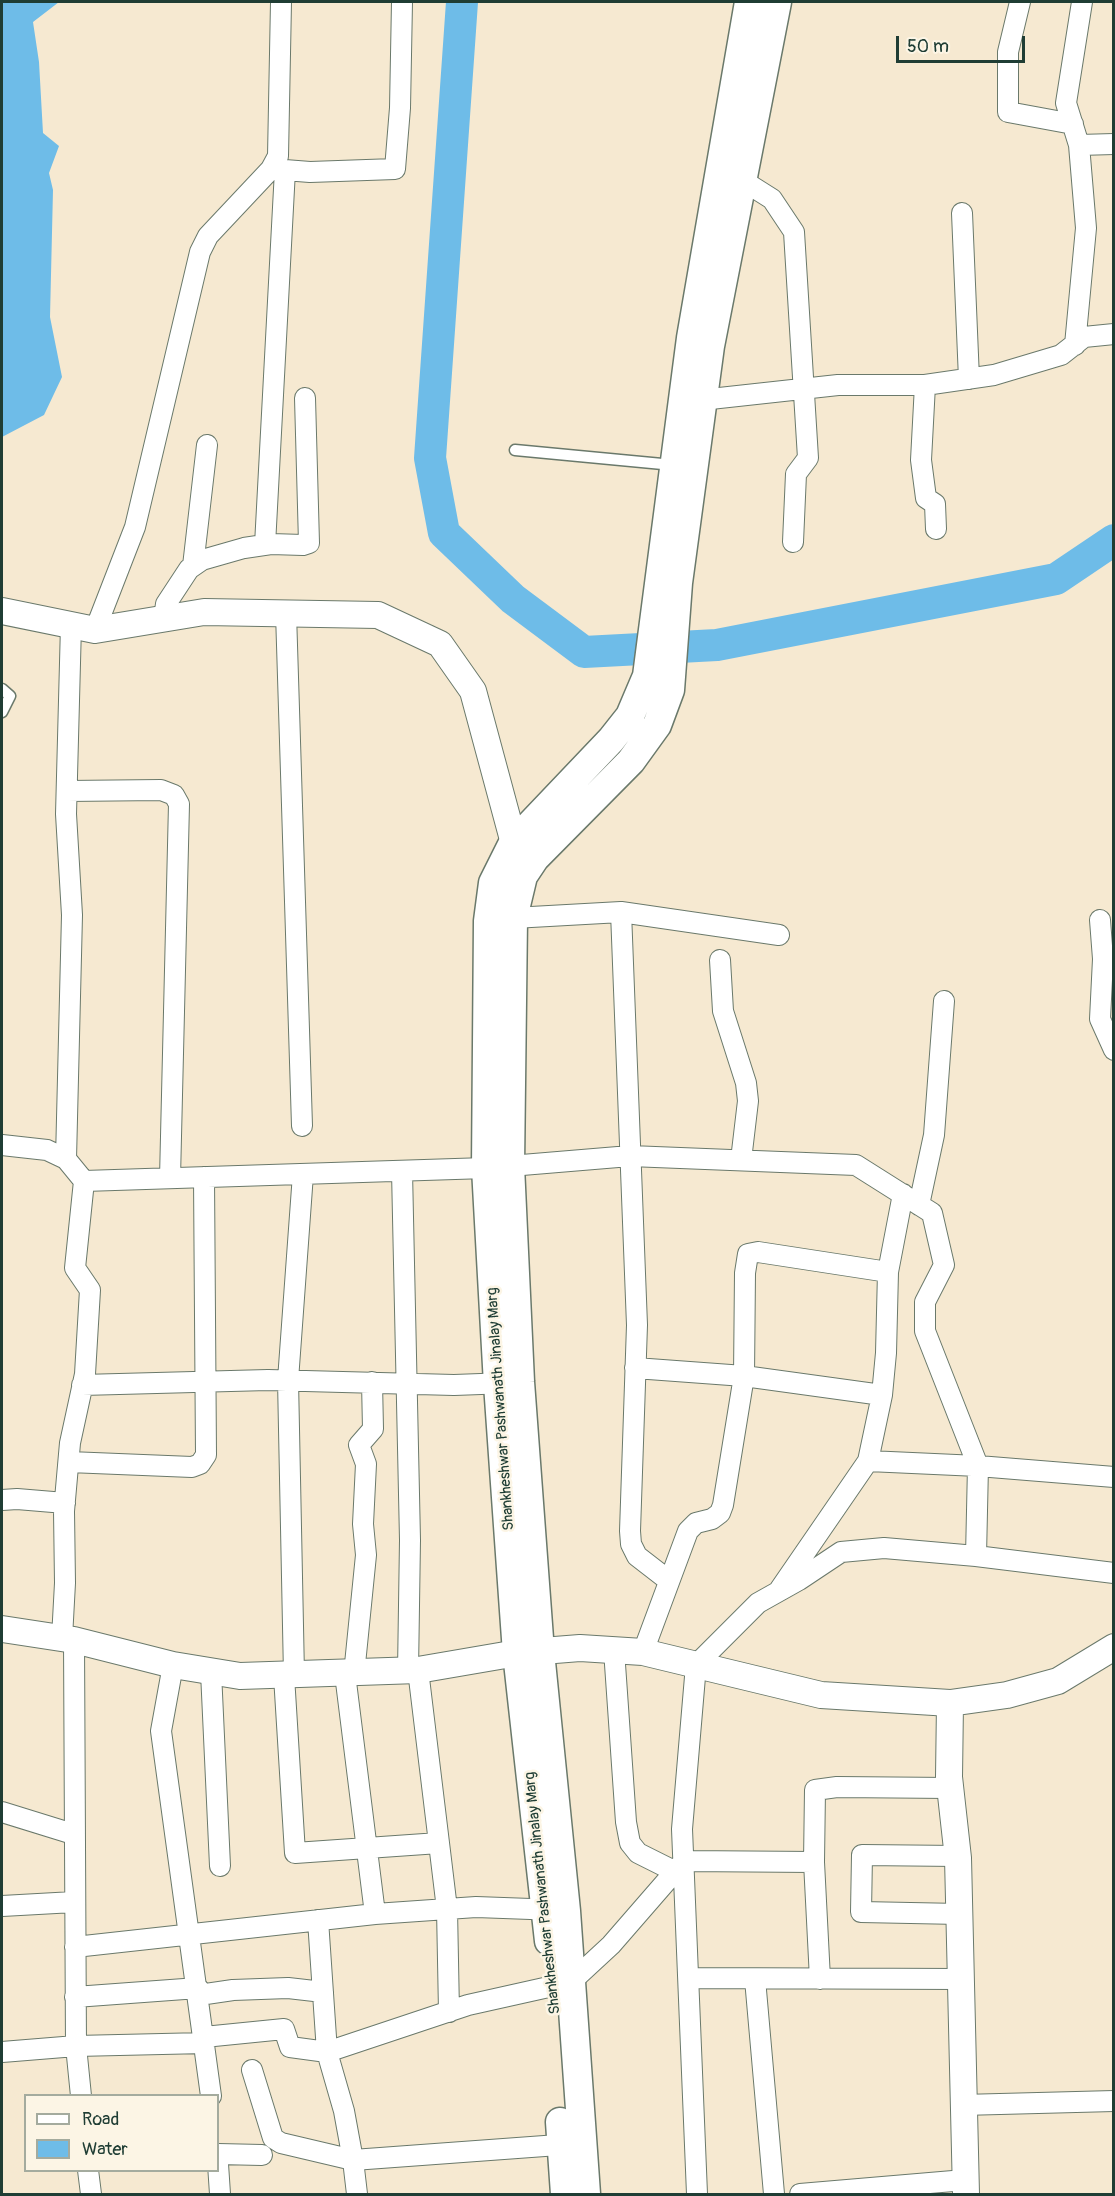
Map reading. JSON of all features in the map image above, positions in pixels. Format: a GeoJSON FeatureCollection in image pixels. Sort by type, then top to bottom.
{"type":"FeatureCollection","features":[{"type":"Feature","properties":{"kind":"main road"},"geometry":{"type":"LineString","coordinates":[[668,582],[674,465],[710,346],[749,2]]}},
{"type":"Feature","properties":{"kind":"main road"},"geometry":{"type":"LineString","coordinates":[[731,174],[777,2]]}},
{"type":"Feature","properties":{"kind":"main road"},"geometry":{"type":"LineString","coordinates":[[498,1167],[513,918],[523,876],[535,858],[631,761],[657,725],[658,683],[668,582],[692,401]]}},
{"type":"Feature","properties":{"kind":"main road"},"geometry":{"type":"LineString","coordinates":[[565,2194],[571,2144],[562,1984],[529,1653],[509,1383],[488,921],[493,883],[513,843],[611,740],[658,683]]}},
{"type":"Feature","properties":{"kind":"main road"},"geometry":{"type":"LineString","coordinates":[[571,2144],[586,2194]]}},
{"type":"Feature","properties":{"kind":"street"},"geometry":{"type":"LineString","coordinates":[[265,545],[278,170],[281,2]]}},
{"type":"Feature","properties":{"kind":"street"},"geometry":{"type":"LineString","coordinates":[[66,1159],[72,915],[67,791],[83,628],[135,527],[200,252],[224,218],[278,170],[395,169],[400,108],[402,2]]}},
{"type":"Feature","properties":{"kind":"street"},"geometry":{"type":"LineString","coordinates":[[1020,2],[1008,52],[1008,112],[1073,124]]}},
{"type":"Feature","properties":{"kind":"street"},"geometry":{"type":"LineString","coordinates":[[1075,345],[1086,228],[1079,145],[1066,103],[1082,2]]}},
{"type":"Feature","properties":{"kind":"street"},"geometry":{"type":"LineString","coordinates":[[1079,145],[1113,144]]}},
{"type":"Feature","properties":{"kind":"street"},"geometry":{"type":"LineString","coordinates":[[731,174],[772,199],[794,232],[808,458],[796,474],[793,542]]}},
{"type":"Feature","properties":{"kind":"street"},"geometry":{"type":"LineString","coordinates":[[962,213],[969,379]]}},
{"type":"Feature","properties":{"kind":"street"},"geometry":{"type":"LineString","coordinates":[[692,401],[838,385],[925,385],[969,379],[994,375],[1061,355],[1084,337],[1113,334]]}},
{"type":"Feature","properties":{"kind":"street"},"geometry":{"type":"LineString","coordinates":[[925,385],[921,460],[926,498],[935,504],[936,529]]}},
{"type":"Feature","properties":{"kind":"street"},"geometry":{"type":"LineString","coordinates":[[164,618],[166,604],[193,566],[202,560],[244,548],[309,543],[305,398]]}},
{"type":"Feature","properties":{"kind":"street"},"geometry":{"type":"LineString","coordinates":[[193,566],[207,445]]}},
{"type":"Feature","properties":{"kind":"street"},"geometry":{"type":"LineString","coordinates":[[2,611],[83,628],[204,612],[378,615],[440,644],[473,691],[523,876]]}},
{"type":"Feature","properties":{"kind":"street"},"geometry":{"type":"LineString","coordinates":[[286,613],[302,1126]]}},
{"type":"Feature","properties":{"kind":"street"},"geometry":{"type":"LineString","coordinates":[[67,791],[161,790],[174,795],[179,804],[170,1178]]}},
{"type":"Feature","properties":{"kind":"street"},"geometry":{"type":"LineString","coordinates":[[621,912],[637,1325],[631,1544],[637,1557],[668,1580]]}},
{"type":"Feature","properties":{"kind":"street"},"geometry":{"type":"LineString","coordinates":[[513,918],[621,912],[779,935]]}},
{"type":"Feature","properties":{"kind":"street"},"geometry":{"type":"LineString","coordinates":[[1100,920],[1103,960],[1100,1019],[1113,1050]]}},
{"type":"Feature","properties":{"kind":"street"},"geometry":{"type":"LineString","coordinates":[[720,960],[723,1011],[746,1083],[748,1101],[741,1160]]}},
{"type":"Feature","properties":{"kind":"street"},"geometry":{"type":"LineString","coordinates":[[779,1591],[868,1461],[882,1395],[888,1272],[934,1136],[944,1001]]}},
{"type":"Feature","properties":{"kind":"street"},"geometry":{"type":"LineString","coordinates":[[2,1145],[47,1150],[66,1159],[84,1181],[75,1268],[90,1290],[82,1385],[69,1462],[65,1503],[76,2046],[81,2094]]}},
{"type":"Feature","properties":{"kind":"street"},"geometry":{"type":"LineString","coordinates":[[84,1181],[498,1167],[630,1156],[856,1165],[932,1213],[944,1265],[925,1302],[925,1331],[978,1466],[976,1556]]}},
{"type":"Feature","properties":{"kind":"street"},"geometry":{"type":"LineString","coordinates":[[402,1171],[413,1671],[447,1909],[449,2012]]}},
{"type":"Feature","properties":{"kind":"street"},"geometry":{"type":"LineString","coordinates":[[303,1174],[288,1380],[289,1676],[295,1853],[439,1843]]}},
{"type":"Feature","properties":{"kind":"street"},"geometry":{"type":"LineString","coordinates":[[69,1462],[192,1467],[200,1464],[206,1455],[204,1177]]}},
{"type":"Feature","properties":{"kind":"street"},"geometry":{"type":"LineString","coordinates":[[643,1652],[688,1531],[696,1523],[712,1519],[720,1513],[723,1505],[744,1376],[745,1273],[748,1254],[758,1252],[888,1272]]}},
{"type":"Feature","properties":{"kind":"street"},"geometry":{"type":"LineString","coordinates":[[636,1368],[744,1376],[882,1395]]}},
{"type":"Feature","properties":{"kind":"street"},"geometry":{"type":"LineString","coordinates":[[82,1385],[288,1380],[509,1383]]}},
{"type":"Feature","properties":{"kind":"street"},"geometry":{"type":"LineString","coordinates":[[372,1382],[373,1429],[359,1445],[366,1464],[363,1524],[366,1555],[349,1674],[365,1848],[375,1914]]}},
{"type":"Feature","properties":{"kind":"street"},"geometry":{"type":"LineString","coordinates":[[868,1461],[978,1466],[1113,1477]]}},
{"type":"Feature","properties":{"kind":"street"},"geometry":{"type":"LineString","coordinates":[[2,1500],[65,1503]]}},
{"type":"Feature","properties":{"kind":"street"},"geometry":{"type":"LineString","coordinates":[[697,2194],[689,1978],[679,1866],[696,1665],[758,1603],[841,1552],[884,1548],[976,1556],[1113,1573]]}},
{"type":"Feature","properties":{"kind":"street"},"geometry":{"type":"LineString","coordinates":[[2,1629],[68,1639],[173,1665],[240,1676],[413,1671],[529,1653],[580,1648],[643,1652],[820,1695],[950,1703],[1007,1695],[1058,1681],[1113,1647]]}},
{"type":"Feature","properties":{"kind":"street"},"geometry":{"type":"LineString","coordinates":[[614,1650],[626,1822],[630,1843],[638,1853],[679,1866],[814,1862]]}},
{"type":"Feature","properties":{"kind":"street"},"geometry":{"type":"LineString","coordinates":[[173,1665],[161,1731],[212,2094]]}},
{"type":"Feature","properties":{"kind":"street"},"geometry":{"type":"LineString","coordinates":[[211,1672],[220,1866]]}},
{"type":"Feature","properties":{"kind":"street"},"geometry":{"type":"LineString","coordinates":[[800,2194],[966,2187],[962,2105],[960,1914],[958,1856],[950,1788],[950,1703]]}},
{"type":"Feature","properties":{"kind":"street"},"geometry":{"type":"LineString","coordinates":[[820,1979],[814,1862],[816,1790],[837,1787],[950,1788]]}},
{"type":"Feature","properties":{"kind":"street"},"geometry":{"type":"LineString","coordinates":[[2,1812],[73,1834]]}},
{"type":"Feature","properties":{"kind":"street"},"geometry":{"type":"LineString","coordinates":[[958,1856],[862,1855],[861,1912],[960,1914]]}},
{"type":"Feature","properties":{"kind":"street"},"geometry":{"type":"LineString","coordinates":[[2,2052],[204,2040],[284,2029],[290,2047],[327,2052],[449,2012],[562,1984],[611,1945],[679,1866]]}},
{"type":"Feature","properties":{"kind":"street"},"geometry":{"type":"LineString","coordinates":[[2,1906],[74,1902]]}},
{"type":"Feature","properties":{"kind":"street"},"geometry":{"type":"LineString","coordinates":[[75,1947],[375,1914],[447,1909],[556,1910]]}},
{"type":"Feature","properties":{"kind":"street"},"geometry":{"type":"LineString","coordinates":[[318,1920],[327,2052],[344,2111],[357,2194]]}},
{"type":"Feature","properties":{"kind":"street"},"geometry":{"type":"LineString","coordinates":[[689,1978],[961,1979]]}},
{"type":"Feature","properties":{"kind":"street"},"geometry":{"type":"LineString","coordinates":[[755,1979],[774,2194]]}},
{"type":"Feature","properties":{"kind":"street"},"geometry":{"type":"LineString","coordinates":[[75,1997],[288,1988],[323,1992]]}},
{"type":"Feature","properties":{"kind":"street"},"geometry":{"type":"LineString","coordinates":[[252,2070],[273,2138],[281,2144],[353,2160],[571,2144]]}},
{"type":"Feature","properties":{"kind":"street"},"geometry":{"type":"LineString","coordinates":[[962,2105],[1113,2101]]}},
{"type":"Feature","properties":{"kind":"street"},"geometry":{"type":"LineString","coordinates":[[219,2154],[262,2155]]}},
{"type":"Feature","properties":{"kind":"street"},"geometry":{"type":"LineString","coordinates":[[88,2172],[91,2194]]}},
{"type":"Feature","properties":{"kind":"street"},"geometry":{"type":"LineString","coordinates":[[219,2172],[220,2194]]}},
{"type":"Feature","properties":{"kind":"lane"},"geometry":{"type":"LineString","coordinates":[[515,450],[674,465]]}},
{"type":"Feature","properties":{"kind":"lane"},"geometry":{"type":"LineString","coordinates":[[2,689],[10,696],[2,712]]}},
{"type":"Feature","properties":{"kind":"water"},"geometry":{"type":"Polygon","coordinates":[[[2,2],[59,2],[33,22],[39,62],[43,133],[59,146],[49,173],[53,190],[50,317],[62,377],[44,415],[2,437],[2,2]]]}},
{"type":"Feature","properties":{"kind":"waterway"},"geometry":{"type":"LineString","coordinates":[[462,2],[430,458],[444,533],[513,599],[584,652],[717,645],[1056,579],[1114,540]]}}]}
